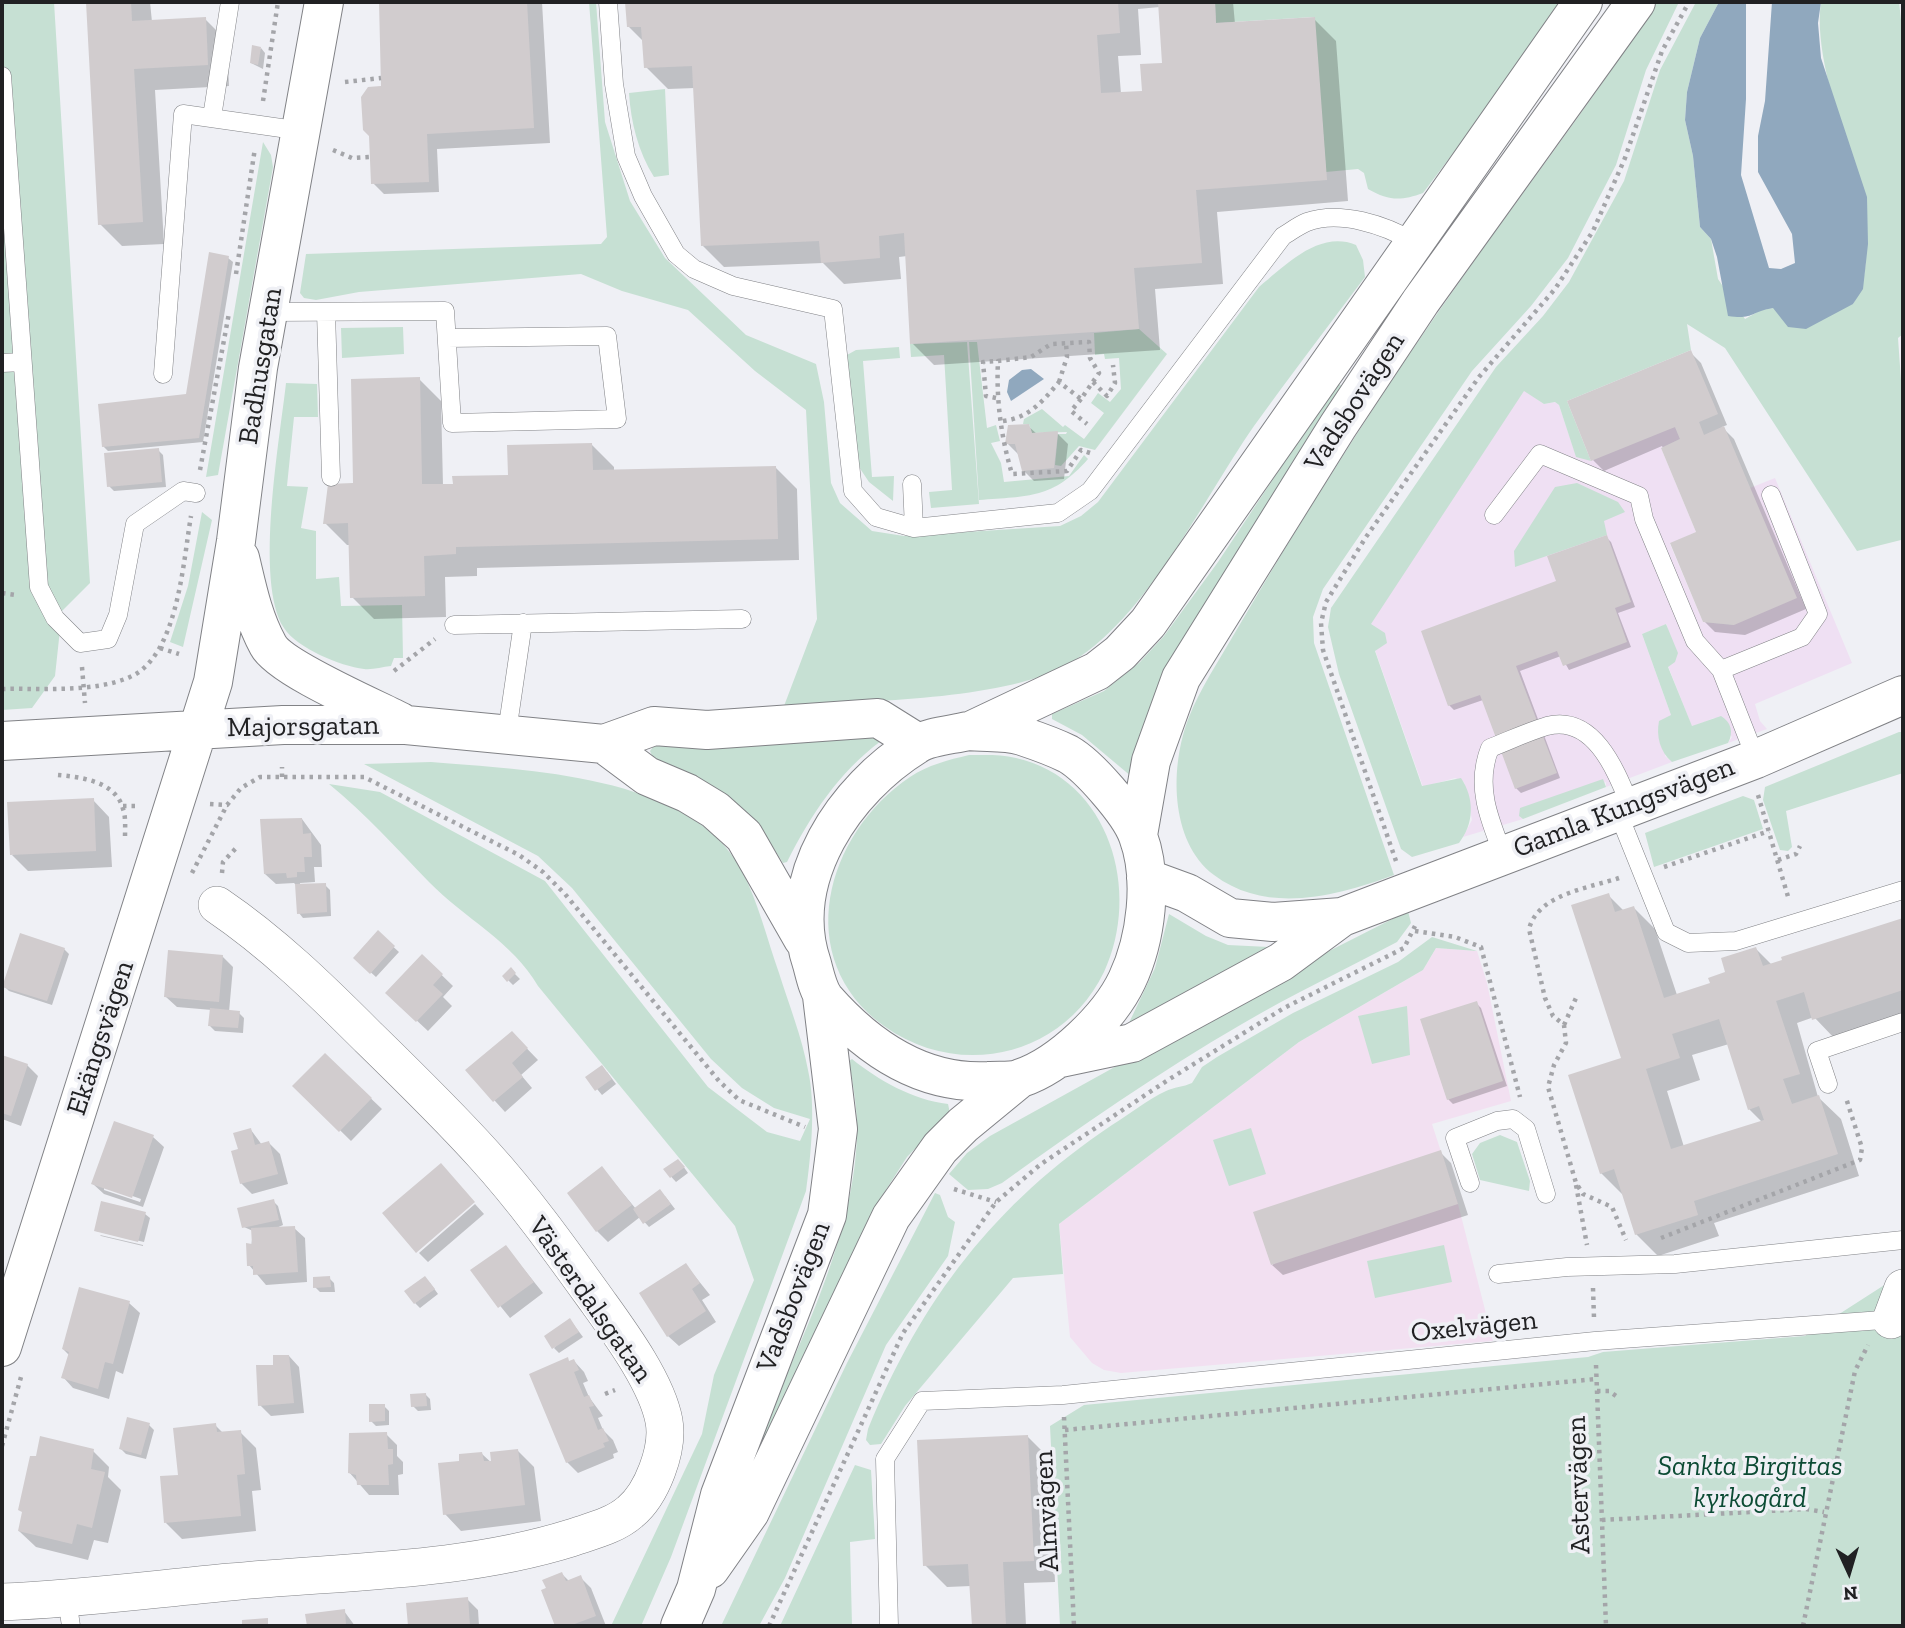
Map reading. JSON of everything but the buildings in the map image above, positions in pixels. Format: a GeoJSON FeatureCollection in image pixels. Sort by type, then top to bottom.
{"type":"FeatureCollection","features":[{"type":"Feature","properties":{"kind":"main road","name":"Badhusgatan"},"geometry":{"type":"LineString","coordinates":[[200,729],[218,659],[268,312],[317,140],[324,2]]}},
{"type":"Feature","properties":{"kind":"main road","name":"Vadsbovägen"},"geometry":{"type":"LineString","coordinates":[[968,732],[1097,671],[1120,653],[1148,623],[1413,242],[1506,117],[1583,2]]}},
{"type":"Feature","properties":{"kind":"main road","name":"Vadsbovägen"},"geometry":{"type":"LineString","coordinates":[[1138,835],[1152,761],[1181,678],[1338,426],[1422,300],[1636,2]]}},
{"type":"Feature","properties":{"kind":"main road"},"geometry":{"type":"LineString","coordinates":[[236,541],[252,606],[268,647],[287,665],[406,725]]}},
{"type":"Feature","properties":{"kind":"main road","name":"Gamla Kungsvägen"},"geometry":{"type":"LineString","coordinates":[[1061,1058],[1132,1043],[1281,962],[1342,916],[1624,808],[1756,771],[1903,695]]}},
{"type":"Feature","properties":{"kind":"main road","name":"Majorsgatan"},"geometry":{"type":"LineString","coordinates":[[2,741],[283,725],[406,725],[507,732],[604,744],[654,726],[707,730],[878,718],[918,743]]}},
{"type":"Feature","properties":{"kind":"main road","name":"Ekängsvägen"},"geometry":{"type":"LineString","coordinates":[[2,1347],[134,939],[173,806],[200,729]]}},
{"type":"Feature","properties":{"kind":"main road"},"geometry":{"type":"LineString","coordinates":[[968,732],[1020,735],[1070,755],[1108,791],[1138,835],[1146,878],[1142,932],[1126,981],[1100,1018],[1061,1058],[1019,1079],[964,1083],[909,1068],[862,1038],[822,996],[803,939],[809,878],[833,824],[872,778],[918,743],[968,732]]}},
{"type":"Feature","properties":{"kind":"main road","name":"Majorsgatan"},"geometry":{"type":"LineString","coordinates":[[604,744],[647,776],[687,793],[715,810],[744,836],[803,939]]}},
{"type":"Feature","properties":{"kind":"main road","name":"Gamla Kungsvägen"},"geometry":{"type":"LineString","coordinates":[[1146,878],[1187,893],[1230,918],[1273,922],[1342,916]]}},
{"type":"Feature","properties":{"kind":"main road","name":"Vadsbovägen"},"geometry":{"type":"LineString","coordinates":[[680,1626],[696,1589],[720,1495],[827,1215],[838,1129],[822,996]]}},
{"type":"Feature","properties":{"kind":"main road","name":"Vadsbovägen"},"geometry":{"type":"LineString","coordinates":[[696,1589],[750,1511],[891,1217],[940,1148],[962,1125],[1019,1079]]}},
{"type":"Feature","properties":{"kind":"street","name":"Västerdalsgatan"},"geometry":{"type":"LineString","coordinates":[[2,1602],[69,1613],[519,1553],[596,1530],[624,1517],[646,1492],[662,1452],[665,1435],[663,1418],[654,1394],[619,1332],[573,1267],[486,1157],[348,1017],[258,933],[217,905]]}},
{"type":"Feature","properties":{"kind":"lane"},"geometry":{"type":"LineString","coordinates":[[212,117],[230,2]]}},
{"type":"Feature","properties":{"kind":"lane"},"geometry":{"type":"LineString","coordinates":[[608,2],[614,84],[626,156],[639,188],[676,254],[694,269],[733,286],[832,309],[853,491],[876,517],[914,528],[1058,513],[1090,491],[1283,236],[1307,222],[1342,218],[1396,231],[1413,242]]}},
{"type":"Feature","properties":{"kind":"lane"},"geometry":{"type":"LineString","coordinates":[[2,77],[39,587],[55,618],[80,643],[108,639],[118,615],[135,524],[166,500],[183,491],[195,493]]}},
{"type":"Feature","properties":{"kind":"lane"},"geometry":{"type":"LineString","coordinates":[[163,374],[183,114],[259,124],[317,140]]}},
{"type":"Feature","properties":{"kind":"lane"},"geometry":{"type":"LineString","coordinates":[[268,312],[446,311],[447,338],[452,423],[617,419],[607,336],[447,338]]}},
{"type":"Feature","properties":{"kind":"lane"},"geometry":{"type":"LineString","coordinates":[[326,312],[331,477]]}},
{"type":"Feature","properties":{"kind":"lane"},"geometry":{"type":"LineString","coordinates":[[2,363],[22,362]]}},
{"type":"Feature","properties":{"kind":"lane"},"geometry":{"type":"LineString","coordinates":[[1494,515],[1540,454],[1639,496],[1644,519],[1695,641],[1721,670],[1756,771]]}},
{"type":"Feature","properties":{"kind":"lane"},"geometry":{"type":"LineString","coordinates":[[912,484],[914,528]]}},
{"type":"Feature","properties":{"kind":"lane"},"geometry":{"type":"LineString","coordinates":[[1721,670],[1802,637],[1818,614],[1771,495]]}},
{"type":"Feature","properties":{"kind":"lane"},"geometry":{"type":"LineString","coordinates":[[454,625],[742,619]]}},
{"type":"Feature","properties":{"kind":"lane"},"geometry":{"type":"LineString","coordinates":[[507,732],[523,623]]}},
{"type":"Feature","properties":{"kind":"lane"},"geometry":{"type":"LineString","coordinates":[[1503,854],[1485,804],[1483,764],[1490,748],[1548,726],[1570,725],[1591,736],[1618,773],[1641,873],[1666,932],[1688,943],[1736,941],[1903,890]]}},
{"type":"Feature","properties":{"kind":"lane"},"geometry":{"type":"LineString","coordinates":[[1828,1084],[1817,1051],[1903,1022]]}},
{"type":"Feature","properties":{"kind":"lane"},"geometry":{"type":"LineString","coordinates":[[1470,1183],[1455,1138],[1497,1121],[1513,1119],[1526,1129],[1546,1194]]}},
{"type":"Feature","properties":{"kind":"lane"},"geometry":{"type":"LineString","coordinates":[[1498,1274],[1567,1267],[1675,1264],[1903,1240]]}},
{"type":"Feature","properties":{"kind":"lane","name":"Oxelvägen"},"geometry":{"type":"LineString","coordinates":[[889,1626],[885,1459],[922,1401],[1063,1395],[1899,1308]]}},
{"type":"Feature","properties":{"kind":"path"},"geometry":{"type":"LineString","coordinates":[[236,279],[278,2]]}},
{"type":"Feature","properties":{"kind":"path"},"geometry":{"type":"LineString","coordinates":[[1398,867],[1323,650],[1321,623],[1326,602],[1366,537],[1479,377],[1555,289],[1593,231],[1625,158],[1661,51],[1689,2]]}},
{"type":"Feature","properties":{"kind":"path"},"geometry":{"type":"LineString","coordinates":[[345,82],[381,78]]}},
{"type":"Feature","properties":{"kind":"path"},"geometry":{"type":"LineString","coordinates":[[317,140],[352,158],[370,157]]}},
{"type":"Feature","properties":{"kind":"path"},"geometry":{"type":"LineString","coordinates":[[2,689],[84,686],[130,677],[146,666],[160,648],[173,612],[230,306]]}},
{"type":"Feature","properties":{"kind":"path"},"geometry":{"type":"LineString","coordinates":[[996,398],[986,396],[983,362],[1031,357],[1051,344],[1089,342],[1090,358],[1099,373],[1071,411],[1087,424]]}},
{"type":"Feature","properties":{"kind":"path"},"geometry":{"type":"LineString","coordinates":[[1003,421],[1016,419],[1041,405],[1059,382],[1067,357],[1066,343]]}},
{"type":"Feature","properties":{"kind":"path"},"geometry":{"type":"LineString","coordinates":[[998,361],[996,398],[1003,421],[1003,446],[1012,474],[1067,471],[1081,450],[1090,453]]}},
{"type":"Feature","properties":{"kind":"path"},"geometry":{"type":"LineString","coordinates":[[1093,382],[1107,396],[1115,383],[1113,365]]}},
{"type":"Feature","properties":{"kind":"path"},"geometry":{"type":"LineString","coordinates":[[1059,382],[1081,399]]}},
{"type":"Feature","properties":{"kind":"path"},"geometry":{"type":"LineString","coordinates":[[394,671],[454,625]]}},
{"type":"Feature","properties":{"kind":"path"},"geometry":{"type":"LineString","coordinates":[[160,648],[179,654]]}},
{"type":"Feature","properties":{"kind":"path"},"geometry":{"type":"LineString","coordinates":[[84,686],[85,707]]}},
{"type":"Feature","properties":{"kind":"path"},"geometry":{"type":"LineString","coordinates":[[282,767],[282,777]]}},
{"type":"Feature","properties":{"kind":"path"},"geometry":{"type":"LineString","coordinates":[[1756,771],[1769,831],[1796,923]]}},
{"type":"Feature","properties":{"kind":"path"},"geometry":{"type":"LineString","coordinates":[[215,804],[227,805],[241,788],[260,777],[364,777],[519,855],[543,872],[565,894],[719,1081],[739,1100],[806,1127]]}},
{"type":"Feature","properties":{"kind":"path"},"geometry":{"type":"LineString","coordinates":[[87,778],[106,788],[123,806]]}},
{"type":"Feature","properties":{"kind":"path"},"geometry":{"type":"LineString","coordinates":[[1564,1025],[1553,1016],[1545,998],[1531,942],[1532,918],[1541,908],[1557,899],[1769,831]]}},
{"type":"Feature","properties":{"kind":"path"},"geometry":{"type":"LineString","coordinates":[[1777,860],[1796,854],[1800,846]]}},
{"type":"Feature","properties":{"kind":"path"},"geometry":{"type":"LineString","coordinates":[[769,1626],[903,1333],[996,1202],[1041,1164],[1168,1080],[1284,1008],[1404,948],[1415,931],[1415,921]]}},
{"type":"Feature","properties":{"kind":"path"},"geometry":{"type":"LineString","coordinates":[[1415,931],[1455,937],[1480,947],[1521,1092],[1513,1119]]}},
{"type":"Feature","properties":{"kind":"path"},"geometry":{"type":"LineString","coordinates":[[1576,998],[1564,1025],[1566,1043],[1554,1065],[1548,1087],[1576,1183],[1584,1194],[1612,1207],[1624,1239],[1633,1243]]}},
{"type":"Feature","properties":{"kind":"path"},"geometry":{"type":"LineString","coordinates":[[1655,1240],[1860,1160],[1862,1148],[1845,1093],[1828,1084]]}},
{"type":"Feature","properties":{"kind":"path"},"geometry":{"type":"LineString","coordinates":[[945,1186],[996,1202]]}},
{"type":"Feature","properties":{"kind":"path"},"geometry":{"type":"LineString","coordinates":[[1803,1626],[1855,1371],[1864,1349],[1899,1308]]}},
{"type":"Feature","properties":{"kind":"path","name":"Astervägen"},"geometry":{"type":"LineString","coordinates":[[1595,1341],[1606,1626]]}},
{"type":"Feature","properties":{"kind":"path"},"geometry":{"type":"LineString","coordinates":[[1065,1430],[1596,1379]]}},
{"type":"Feature","properties":{"kind":"path"},"geometry":{"type":"LineString","coordinates":[[1597,1391],[1609,1391],[1616,1396]]}},
{"type":"Feature","properties":{"kind":"path","name":"Almvägen"},"geometry":{"type":"LineString","coordinates":[[1063,1395],[1074,1626]]}},
{"type":"Feature","properties":{"kind":"path"},"geometry":{"type":"LineString","coordinates":[[1602,1520],[1806,1509],[1825,1512]]}},
{"type":"Feature","properties":{"kind":"shaded area"},"geometry":{"type":"Polygon","coordinates":[[[1524,390],[1544,404],[1555,402],[1559,405],[1576,456],[1675,427],[1680,439],[1661,448],[1696,532],[1670,544],[1703,622],[1734,625],[1750,488],[1775,478],[1852,663],[1755,704],[1760,721],[1767,729],[1728,743],[1732,737],[1714,718],[1692,727],[1668,666],[1667,624],[1642,634],[1671,715],[1665,756],[1672,762],[1606,787],[1606,782],[1519,816],[1523,819],[1463,837],[1472,820],[1464,782],[1455,778],[1423,787],[1375,650],[1370,624],[1524,390]]]}},
{"type":"Feature","properties":{"kind":"shaded area"},"geometry":{"type":"Polygon","coordinates":[[[1436,948],[1477,951],[1487,983],[1511,1101],[1432,1124],[1458,1204],[1493,1341],[1121,1373],[1104,1370],[1092,1363],[1070,1337],[1059,1224],[1299,1042],[1423,970],[1436,948]]]}},
{"type":"Feature","properties":{"kind":"green space"},"geometry":{"type":"Polygon","coordinates":[[[2,2],[54,2],[90,583],[62,611],[55,676],[32,708],[2,710],[2,2]]]}},
{"type":"Feature","properties":{"kind":"green space"},"geometry":{"type":"Polygon","coordinates":[[[589,2],[596,2],[605,122],[630,201],[665,258],[746,335],[816,364],[824,402],[831,483],[840,503],[872,531],[904,536],[1060,526],[1081,516],[1098,502],[1259,287],[1304,252],[1329,242],[1356,245],[1363,260],[1365,277],[1254,426],[1191,526],[1142,596],[1116,626],[1087,651],[1057,670],[996,688],[924,698],[784,706],[817,619],[806,410],[755,371],[688,310],[622,291],[581,274],[359,292],[316,300],[304,298],[300,293],[306,254],[601,244],[607,237],[589,2]]]}},
{"type":"Feature","properties":{"kind":"green space"},"geometry":{"type":"Polygon","coordinates":[[[1215,2],[1560,2],[1513,74],[1423,193],[1395,198],[1382,196],[1368,189],[1364,173],[1358,169],[1326,172],[1314,17],[1216,23],[1215,2]]]}},
{"type":"Feature","properties":{"kind":"green space"},"geometry":{"type":"Polygon","coordinates":[[[1657,2],[1679,2],[1646,70],[1616,165],[1568,258],[1531,306],[1472,371],[1323,589],[1313,617],[1314,643],[1394,875],[1326,895],[1302,898],[1256,895],[1235,887],[1214,875],[1199,860],[1188,843],[1181,823],[1177,779],[1179,757],[1193,707],[1284,550],[1386,389],[1657,2]]]}},
{"type":"Feature","properties":{"kind":"green space"},"geometry":{"type":"Polygon","coordinates":[[[1696,2],[1719,2],[1700,38],[1687,92],[1685,120],[1693,156],[1700,227],[1711,239],[1718,279],[1745,319],[1761,310],[1773,308],[1853,304],[1864,275],[1866,240],[1860,201],[1827,76],[1821,37],[1821,2],[1899,2],[1903,37],[1903,334],[1898,338],[1903,409],[1901,540],[1857,551],[1725,348],[1687,324],[1691,350],[1567,401],[1591,461],[1576,457],[1559,405],[1555,402],[1544,404],[1524,391],[1371,624],[1385,633],[1387,643],[1375,651],[1422,786],[1461,778],[1469,794],[1470,820],[1459,843],[1412,857],[1401,849],[1339,674],[1328,627],[1331,608],[1496,367],[1543,316],[1569,282],[1624,181],[1660,70],[1696,2]]]}},
{"type":"Feature","properties":{"kind":"green space"},"geometry":{"type":"Polygon","coordinates":[[[665,89],[669,175],[654,177],[636,136],[629,93],[665,89]]]}},
{"type":"Feature","properties":{"kind":"green space"},"geometry":{"type":"Polygon","coordinates":[[[263,142],[271,155],[273,167],[218,475],[206,477],[263,142]]]}},
{"type":"Feature","properties":{"kind":"green space"},"geometry":{"type":"Polygon","coordinates":[[[403,327],[404,354],[342,358],[341,328],[403,327]]]}},
{"type":"Feature","properties":{"kind":"green space"},"geometry":{"type":"Polygon","coordinates":[[[1139,329],[1167,354],[1095,450],[1079,446],[1061,466],[1055,465],[1058,434],[1067,432],[1032,433],[1029,424],[1023,424],[1024,419],[1042,409],[1063,427],[1065,425],[1084,439],[1104,413],[1091,403],[1098,393],[1110,402],[1121,389],[1119,358],[1105,359],[1104,354],[1095,355],[1094,333],[1139,329]]]}},
{"type":"Feature","properties":{"kind":"green space"},"geometry":{"type":"Polygon","coordinates":[[[967,342],[979,504],[931,508],[929,492],[952,490],[944,355],[911,357],[910,344],[967,342]]]}},
{"type":"Feature","properties":{"kind":"green space"},"geometry":{"type":"Polygon","coordinates":[[[969,342],[977,342],[987,428],[996,425],[1000,441],[991,443],[1001,463],[1004,482],[1069,476],[1084,455],[1088,459],[1063,482],[1026,496],[979,500],[969,342]]]}},
{"type":"Feature","properties":{"kind":"green space"},"geometry":{"type":"Polygon","coordinates":[[[899,347],[900,358],[863,361],[872,477],[894,476],[893,501],[869,482],[859,467],[847,355],[856,350],[899,347]]]}},
{"type":"Feature","properties":{"kind":"green space"},"geometry":{"type":"Polygon","coordinates":[[[286,383],[317,384],[318,417],[294,417],[287,486],[308,487],[301,528],[316,531],[316,579],[339,577],[341,606],[402,605],[403,658],[394,658],[391,666],[364,669],[320,655],[290,635],[275,607],[270,545],[275,473],[286,383]]]}},
{"type":"Feature","properties":{"kind":"green space"},"geometry":{"type":"Polygon","coordinates":[[[1337,383],[1342,386],[1132,777],[1082,735],[1052,719],[1052,714],[1104,691],[1140,662],[1164,636],[1218,562],[1337,383]]]}},
{"type":"Feature","properties":{"kind":"green space"},"geometry":{"type":"Polygon","coordinates":[[[1577,483],[1618,502],[1625,512],[1604,521],[1607,535],[1515,567],[1514,551],[1555,487],[1577,483]]]}},
{"type":"Feature","properties":{"kind":"green space"},"geometry":{"type":"Polygon","coordinates":[[[202,512],[212,520],[183,647],[170,642],[188,586],[202,512]]]}},
{"type":"Feature","properties":{"kind":"green space"},"geometry":{"type":"Polygon","coordinates":[[[1666,624],[1678,653],[1675,662],[1668,667],[1692,726],[1721,716],[1729,724],[1731,731],[1728,743],[1672,762],[1662,749],[1658,732],[1659,721],[1671,715],[1642,634],[1666,624]]]}},
{"type":"Feature","properties":{"kind":"green space"},"geometry":{"type":"Polygon","coordinates":[[[1903,732],[1903,773],[1786,811],[1792,847],[1788,851],[1780,850],[1763,800],[1765,787],[1903,732]]]}},
{"type":"Feature","properties":{"kind":"green space"},"geometry":{"type":"Polygon","coordinates":[[[880,736],[881,741],[852,767],[827,796],[787,862],[783,863],[767,838],[654,760],[650,751],[655,744],[880,736]]]}},
{"type":"Feature","properties":{"kind":"green space"},"geometry":{"type":"Polygon","coordinates":[[[969,755],[1016,758],[1048,770],[1075,789],[1095,814],[1110,843],[1118,875],[1120,908],[1115,941],[1104,972],[1086,1001],[1063,1024],[1036,1041],[1007,1051],[976,1055],[944,1052],[913,1043],[884,1026],[855,998],[837,967],[829,933],[830,898],[840,863],[857,831],[881,801],[910,777],[931,766],[969,755]]]}},
{"type":"Feature","properties":{"kind":"green space"},"geometry":{"type":"Polygon","coordinates":[[[431,762],[557,774],[602,783],[645,796],[684,813],[717,837],[741,869],[752,894],[805,1058],[812,1114],[806,1191],[671,1557],[641,1626],[611,1626],[702,1434],[714,1375],[754,1280],[735,1226],[538,986],[528,970],[502,943],[429,882],[368,819],[329,784],[380,792],[545,881],[708,1087],[767,1132],[800,1141],[810,1119],[774,1108],[742,1088],[711,1059],[572,888],[538,856],[364,764],[431,762]]]}},
{"type":"Feature","properties":{"kind":"green space"},"geometry":{"type":"Polygon","coordinates":[[[1603,779],[1606,787],[1523,819],[1519,816],[1520,808],[1603,779]]]}},
{"type":"Feature","properties":{"kind":"green space"},"geometry":{"type":"Polygon","coordinates":[[[1743,796],[1754,800],[1763,829],[1654,867],[1645,833],[1743,796]]]}},
{"type":"Feature","properties":{"kind":"green space"},"geometry":{"type":"Polygon","coordinates":[[[1408,911],[1411,923],[1397,942],[1211,1042],[1120,1100],[1002,1183],[988,1189],[968,1190],[949,1174],[967,1153],[990,1136],[1272,980],[1408,911]]]}},
{"type":"Feature","properties":{"kind":"green space"},"geometry":{"type":"Polygon","coordinates":[[[1169,914],[1206,936],[1228,945],[1269,947],[1128,1025],[1155,968],[1169,914]]]}},
{"type":"Feature","properties":{"kind":"green space"},"geometry":{"type":"Polygon","coordinates":[[[1432,937],[1477,951],[1436,948],[1423,970],[1299,1042],[1059,1224],[1063,1274],[1013,1278],[905,1406],[881,1444],[870,1445],[866,1440],[868,1429],[912,1338],[966,1258],[997,1222],[1032,1188],[1070,1155],[1145,1103],[1169,1090],[1192,1083],[1202,1067],[1217,1057],[1293,1013],[1398,962],[1432,937]]]}},
{"type":"Feature","properties":{"kind":"green space"},"geometry":{"type":"Polygon","coordinates":[[[1407,1006],[1410,1055],[1372,1064],[1358,1016],[1407,1006]]]}},
{"type":"Feature","properties":{"kind":"green space"},"geometry":{"type":"Polygon","coordinates":[[[852,1059],[897,1088],[948,1104],[950,1113],[907,1157],[873,1210],[750,1470],[745,1468],[816,1305],[844,1219],[853,1177],[857,1135],[849,1061],[852,1059]]]}},
{"type":"Feature","properties":{"kind":"green space"},"geometry":{"type":"Polygon","coordinates":[[[1251,1128],[1266,1174],[1229,1186],[1213,1140],[1251,1128]]]}},
{"type":"Feature","properties":{"kind":"green space"},"geometry":{"type":"Polygon","coordinates":[[[1500,1135],[1517,1142],[1530,1181],[1529,1191],[1480,1180],[1472,1154],[1480,1143],[1500,1135]]]}},
{"type":"Feature","properties":{"kind":"green space"},"geometry":{"type":"Polygon","coordinates":[[[935,1193],[940,1195],[948,1217],[955,1222],[948,1256],[886,1345],[785,1578],[759,1626],[721,1626],[847,1363],[935,1193]]]}},
{"type":"Feature","properties":{"kind":"green space"},"geometry":{"type":"Polygon","coordinates":[[[1444,1245],[1452,1282],[1375,1298],[1367,1261],[1444,1245]]]}},
{"type":"Feature","properties":{"kind":"green space","name":"Sankta Birgittas kyrkogård"},"geometry":{"type":"Polygon","coordinates":[[[1903,1273],[1903,1626],[1060,1626],[1050,1426],[1084,1405],[1588,1357],[1603,1352],[1805,1336],[1903,1273]]]}},
{"type":"Feature","properties":{"kind":"green space"},"geometry":{"type":"Polygon","coordinates":[[[855,1465],[871,1470],[875,1539],[850,1542],[852,1626],[780,1626],[855,1465]]]}},
{"type":"Feature","properties":{"kind":"water"},"geometry":{"type":"Polygon","coordinates":[[[1719,2],[1746,2],[1746,99],[1741,175],[1769,268],[1781,269],[1795,263],[1792,234],[1758,172],[1758,136],[1765,101],[1772,2],[1821,2],[1818,23],[1821,58],[1867,197],[1868,244],[1863,289],[1853,304],[1806,329],[1788,327],[1773,308],[1747,316],[1728,316],[1717,257],[1711,239],[1700,227],[1693,156],[1685,120],[1687,92],[1700,38],[1719,2]]]}},
{"type":"Feature","properties":{"kind":"water"},"geometry":{"type":"Polygon","coordinates":[[[1031,369],[1044,379],[1011,401],[1007,392],[1009,380],[1022,370],[1031,369]]]}}]}
